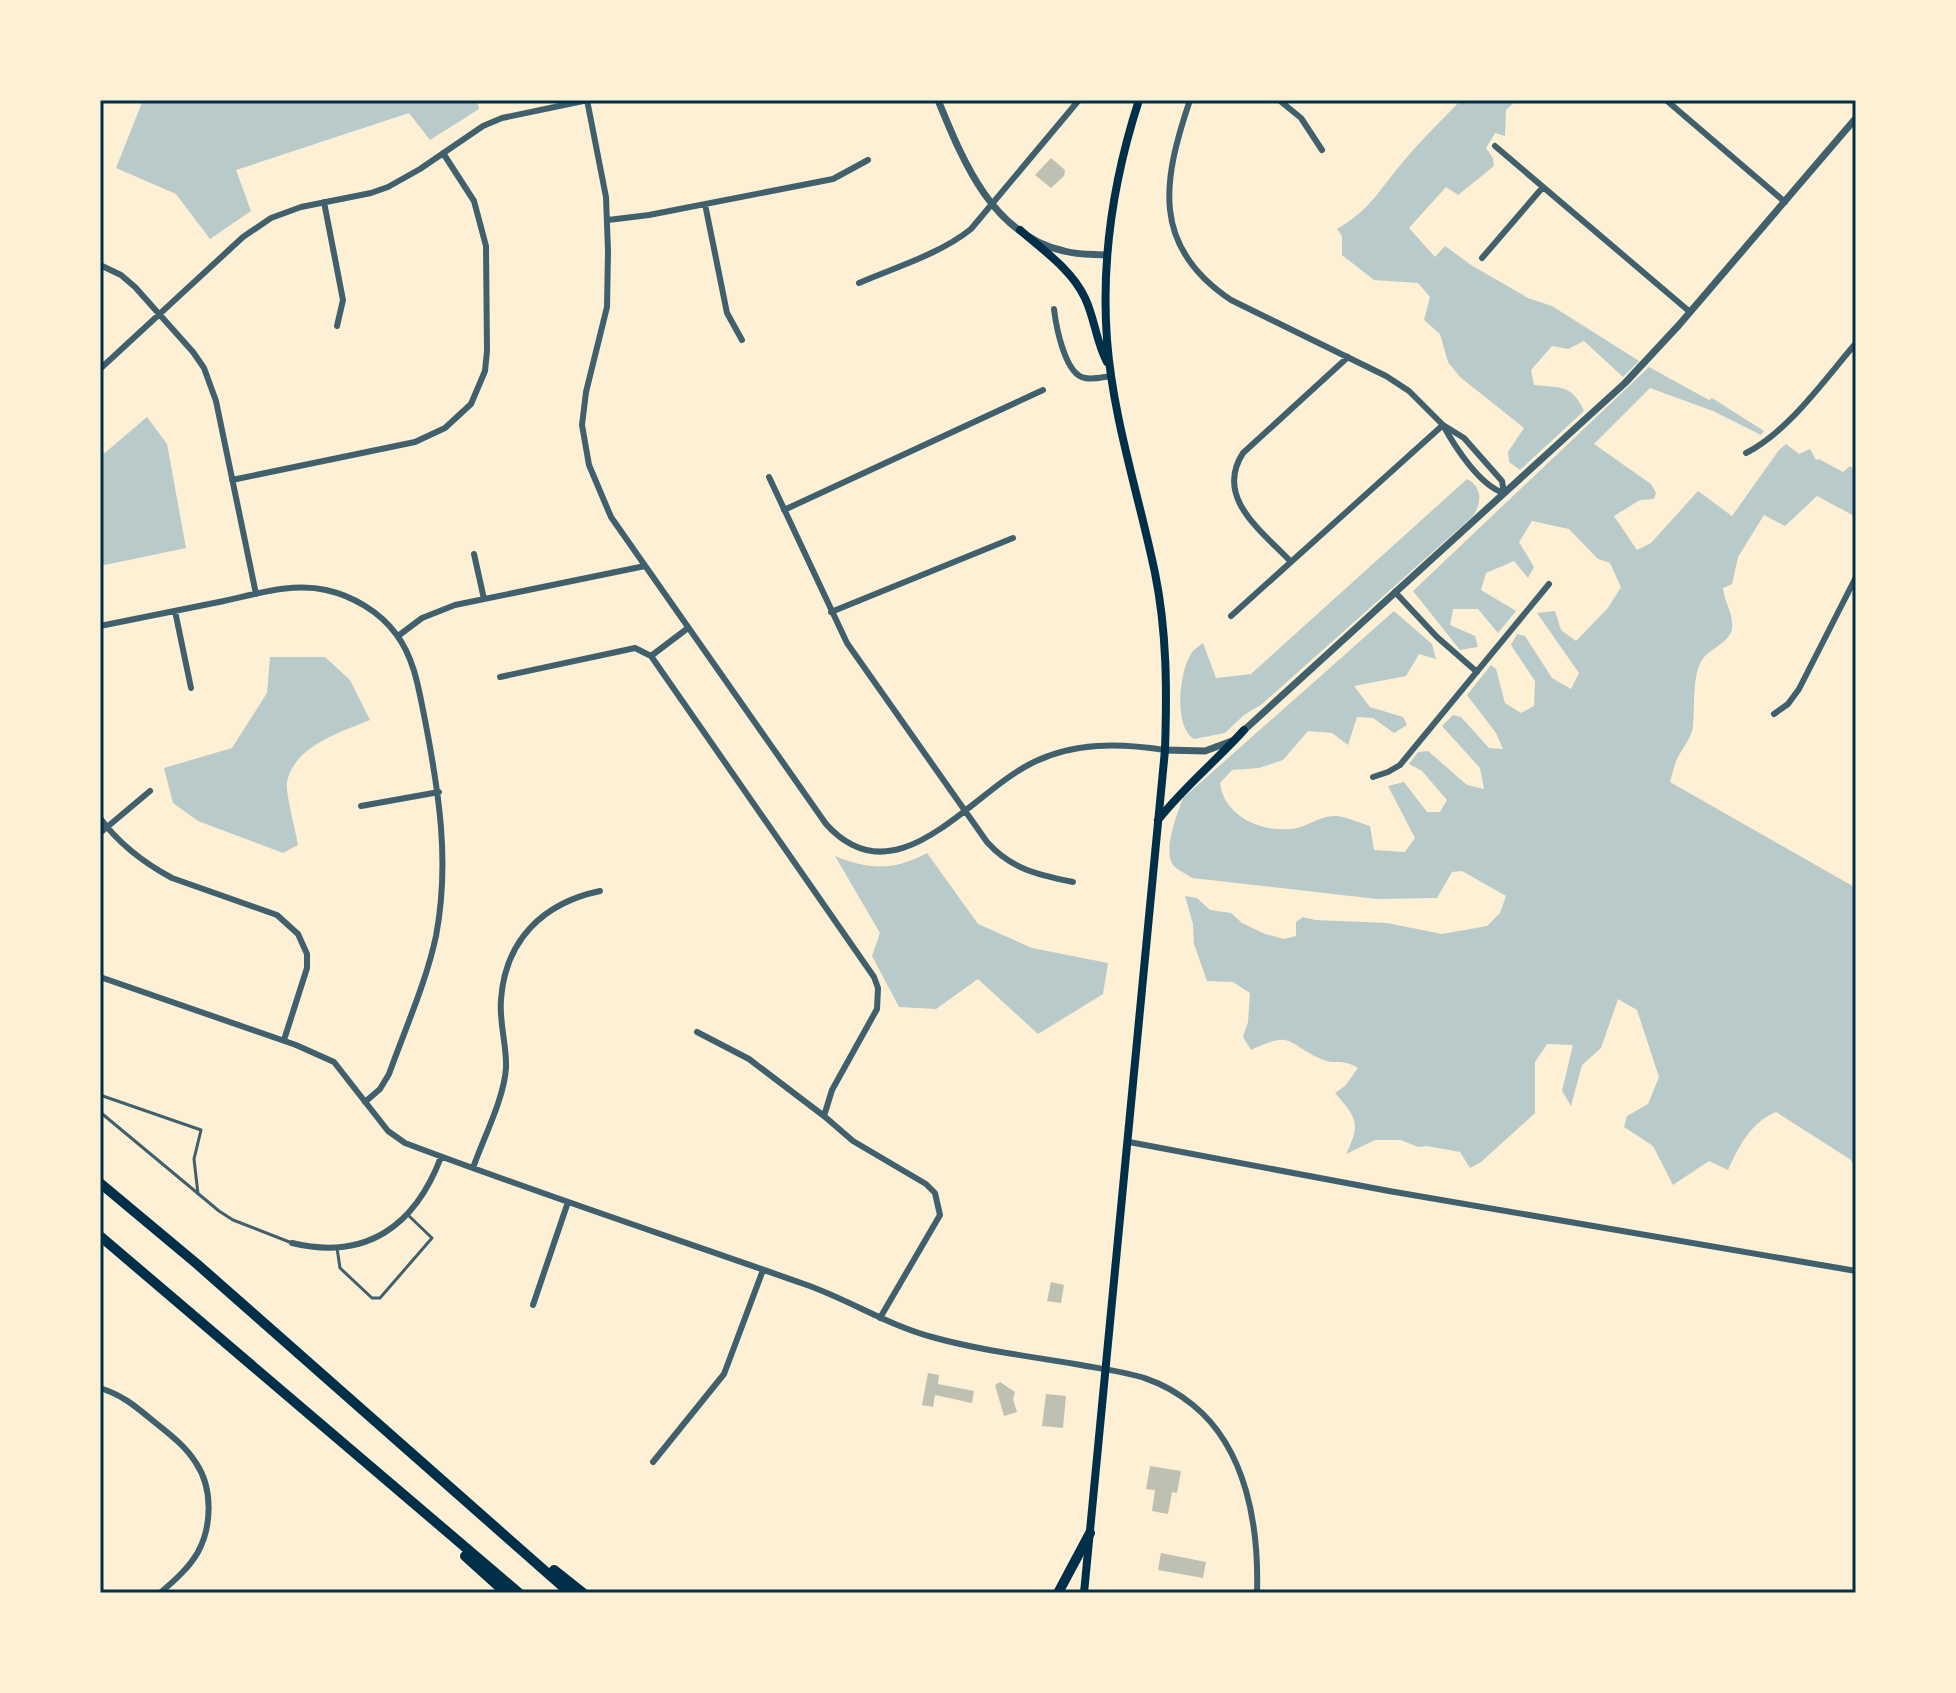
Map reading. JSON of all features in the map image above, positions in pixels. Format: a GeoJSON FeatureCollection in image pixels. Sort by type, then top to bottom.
{"type":"FeatureCollection","features":[{"type":"Feature","properties":{"kind":"highway"},"geometry":{"type":"LineString","coordinates":[[100,1183],[197,1264],[570,1593]]}},
{"type":"Feature","properties":{"kind":"highway"},"geometry":{"type":"LineString","coordinates":[[100,1236],[519,1593]]}},
{"type":"Feature","properties":{"kind":"highway"},"geometry":{"type":"LineString","coordinates":[[349,1449],[506,1593]]}},
{"type":"Feature","properties":{"kind":"highway"},"geometry":{"type":"LineString","coordinates":[[465,1499],[583,1593]]}},
{"type":"Feature","properties":{"kind":"highway"},"geometry":{"type":"LineString","coordinates":[[1058,1593],[1090,1533]]}},
{"type":"Feature","properties":{"kind":"main road"},"geometry":{"type":"LineString","coordinates":[[1085,1591],[1165,750],[1165,649],[1159,595],[1110,371],[1106,316],[1107,255],[1119,174],[1139,100]]}},
{"type":"Feature","properties":{"kind":"main road"},"geometry":{"type":"LineString","coordinates":[[1020,230],[1068,274],[1084,295],[1098,345],[1110,371]]}},
{"type":"Feature","properties":{"kind":"main road"},"geometry":{"type":"LineString","coordinates":[[1158,821],[1178,795],[1244,730]]}},
{"type":"Feature","properties":{"kind":"street"},"geometry":{"type":"LineString","coordinates":[[100,369],[255,228],[286,212],[388,187],[483,126],[502,118],[587,100],[608,220],[607,307],[586,392],[582,425],[599,493],[611,517],[826,824],[851,845],[881,853],[906,849],[920,842],[1030,764],[1062,751],[1110,744],[1205,751],[1219,748],[1244,730],[1625,383],[1856,118]]}},
{"type":"Feature","properties":{"kind":"street"},"geometry":{"type":"LineString","coordinates":[[938,100],[980,189],[991,205],[1020,230],[1061,251],[1107,255]]}},
{"type":"Feature","properties":{"kind":"street"},"geometry":{"type":"LineString","coordinates":[[859,283],[960,238],[982,217],[1079,100]]}},
{"type":"Feature","properties":{"kind":"street"},"geometry":{"type":"LineString","coordinates":[[1190,100],[1172,158],[1168,193],[1174,228],[1190,262],[1208,283],[1231,300],[1397,382],[1420,400],[1443,425],[1455,447],[1492,489],[1504,493]]}},
{"type":"Feature","properties":{"kind":"street"},"geometry":{"type":"LineString","coordinates":[[1279,100],[1301,118],[1322,150]]}},
{"type":"Feature","properties":{"kind":"street"},"geometry":{"type":"LineString","coordinates":[[1666,100],[1785,202]]}},
{"type":"Feature","properties":{"kind":"street"},"geometry":{"type":"LineString","coordinates":[[1495,146],[1690,312]]}},
{"type":"Feature","properties":{"kind":"street"},"geometry":{"type":"LineString","coordinates":[[232,480],[415,442],[445,428],[471,404],[485,371],[487,351],[486,246],[474,201],[443,153]]}},
{"type":"Feature","properties":{"kind":"street"},"geometry":{"type":"LineString","coordinates":[[608,220],[649,215],[833,179],[868,160]]}},
{"type":"Feature","properties":{"kind":"street"},"geometry":{"type":"LineString","coordinates":[[1482,258],[1543,187]]}},
{"type":"Feature","properties":{"kind":"street"},"geometry":{"type":"LineString","coordinates":[[324,202],[343,300],[337,326]]}},
{"type":"Feature","properties":{"kind":"street"},"geometry":{"type":"LineString","coordinates":[[705,204],[727,313],[742,340]]}},
{"type":"Feature","properties":{"kind":"street"},"geometry":{"type":"LineString","coordinates":[[100,265],[121,275],[159,314],[193,352],[208,376],[216,401],[256,594]]}},
{"type":"Feature","properties":{"kind":"street"},"geometry":{"type":"LineString","coordinates":[[1054,309],[1060,341],[1077,375],[1084,378],[1110,371]]}},
{"type":"Feature","properties":{"kind":"street"},"geometry":{"type":"LineString","coordinates":[[1746,453],[1764,444],[1783,426],[1856,343]]}},
{"type":"Feature","properties":{"kind":"street"},"geometry":{"type":"LineString","coordinates":[[1291,562],[1242,509],[1235,498],[1232,473],[1243,453],[1348,357]]}},
{"type":"Feature","properties":{"kind":"street"},"geometry":{"type":"LineString","coordinates":[[784,510],[1043,390]]}},
{"type":"Feature","properties":{"kind":"street"},"geometry":{"type":"LineString","coordinates":[[1443,425],[1464,438],[1502,481],[1504,493]]}},
{"type":"Feature","properties":{"kind":"street"},"geometry":{"type":"LineString","coordinates":[[1231,616],[1443,425]]}},
{"type":"Feature","properties":{"kind":"street"},"geometry":{"type":"LineString","coordinates":[[769,477],[831,612],[860,663],[987,842],[1009,863],[1036,875],[1073,882]]}},
{"type":"Feature","properties":{"kind":"street"},"geometry":{"type":"LineString","coordinates":[[831,612],[1013,538]]}},
{"type":"Feature","properties":{"kind":"street"},"geometry":{"type":"LineString","coordinates":[[474,554],[484,599]]}},
{"type":"Feature","properties":{"kind":"street"},"geometry":{"type":"LineString","coordinates":[[398,636],[438,610],[645,566]]}},
{"type":"Feature","properties":{"kind":"street"},"geometry":{"type":"LineString","coordinates":[[1774,714],[1788,704],[1799,689],[1856,577]]}},
{"type":"Feature","properties":{"kind":"street"},"geometry":{"type":"LineString","coordinates":[[1373,777],[1400,765],[1549,584]]}},
{"type":"Feature","properties":{"kind":"street"},"geometry":{"type":"LineString","coordinates":[[100,626],[294,587],[328,590],[371,610],[398,636],[413,667],[439,792],[444,860],[435,937],[389,1074],[380,1089],[365,1102]]}},
{"type":"Feature","properties":{"kind":"street"},"geometry":{"type":"LineString","coordinates":[[1395,592],[1437,637],[1477,672]]}},
{"type":"Feature","properties":{"kind":"street"},"geometry":{"type":"LineString","coordinates":[[175,611],[191,688]]}},
{"type":"Feature","properties":{"kind":"street"},"geometry":{"type":"LineString","coordinates":[[651,656],[688,628]]}},
{"type":"Feature","properties":{"kind":"street"},"geometry":{"type":"LineString","coordinates":[[500,677],[635,648],[651,656],[874,977],[879,998],[877,1009],[832,1090],[824,1116]]}},
{"type":"Feature","properties":{"kind":"street"},"geometry":{"type":"LineString","coordinates":[[100,833],[150,791]]}},
{"type":"Feature","properties":{"kind":"street"},"geometry":{"type":"LineString","coordinates":[[361,806],[439,792]]}},
{"type":"Feature","properties":{"kind":"street"},"geometry":{"type":"LineString","coordinates":[[100,818],[142,860],[172,878],[277,915],[298,934],[307,954],[307,968],[284,1040]]}},
{"type":"Feature","properties":{"kind":"street"},"geometry":{"type":"LineString","coordinates":[[473,1168],[506,1069],[500,1003],[505,972],[513,950],[542,916],[561,902],[600,891]]}},
{"type":"Feature","properties":{"kind":"street"},"geometry":{"type":"LineString","coordinates":[[100,977],[284,1040],[334,1062],[388,1131],[405,1143],[441,1157],[831,1293],[880,1318],[935,1338],[1135,1374],[1164,1385],[1195,1407],[1215,1429],[1244,1483],[1253,1521],[1257,1593]]}},
{"type":"Feature","properties":{"kind":"street"},"geometry":{"type":"LineString","coordinates":[[697,1032],[749,1059],[853,1141],[926,1184],[935,1193],[940,1215],[880,1318]]}},
{"type":"Feature","properties":{"kind":"street"},"geometry":{"type":"LineString","coordinates":[[1129,1142],[1856,1271]]}},
{"type":"Feature","properties":{"kind":"street"},"geometry":{"type":"LineString","coordinates":[[292,1243],[337,1248],[366,1243],[385,1233],[408,1215],[423,1196],[441,1157]]}},
{"type":"Feature","properties":{"kind":"street"},"geometry":{"type":"LineString","coordinates":[[533,1305],[568,1202]]}},
{"type":"Feature","properties":{"kind":"street"},"geometry":{"type":"LineString","coordinates":[[653,1462],[724,1374],[763,1270]]}},
{"type":"Feature","properties":{"kind":"street"},"geometry":{"type":"LineString","coordinates":[[100,1388],[122,1395],[182,1444],[198,1465],[207,1489],[209,1518],[198,1551],[181,1575],[160,1593]]}},
{"type":"Feature","properties":{"kind":"lane"},"geometry":{"type":"LineString","coordinates":[[100,1095],[201,1130],[194,1159],[198,1194]]}},
{"type":"Feature","properties":{"kind":"lane"},"geometry":{"type":"LineString","coordinates":[[100,1112],[233,1220],[292,1243]]}},
{"type":"Feature","properties":{"kind":"lane"},"geometry":{"type":"LineString","coordinates":[[337,1248],[340,1268],[372,1298],[380,1298],[432,1238],[408,1215]]}},
{"type":"Feature","properties":{"kind":"shaded area"},"geometry":{"type":"Polygon","coordinates":[[[143,100],[477,100],[479,109],[430,140],[409,113],[236,170],[251,211],[210,239],[176,194],[116,168],[143,100]]]}},
{"type":"Feature","properties":{"kind":"shaded area"},"geometry":{"type":"Polygon","coordinates":[[[1461,100],[1517,100],[1506,110],[1505,136],[1495,133],[1486,148],[1494,166],[1458,195],[1446,187],[1409,228],[1435,257],[1445,246],[1471,265],[1528,298],[1552,306],[1639,361],[1623,377],[1584,341],[1568,349],[1552,346],[1531,370],[1534,385],[1558,387],[1570,392],[1584,411],[1520,470],[1509,462],[1508,452],[1524,428],[1460,377],[1448,362],[1440,334],[1424,320],[1430,297],[1418,283],[1374,280],[1342,255],[1342,236],[1337,229],[1369,204],[1410,154],[1461,100]]]}},
{"type":"Feature","properties":{"kind":"shaded area"},"geometry":{"type":"Polygon","coordinates":[[[1649,367],[1709,400],[1712,398],[1764,431],[1761,435],[1713,411],[1650,388],[1594,444],[1651,484],[1656,493],[1654,499],[1640,500],[1614,516],[1637,550],[1651,543],[1698,491],[1732,516],[1786,444],[1799,454],[1810,449],[1816,460],[1843,472],[1850,466],[1856,471],[1856,517],[1817,496],[1785,526],[1764,515],[1738,557],[1732,584],[1723,588],[1732,629],[1699,666],[1692,730],[1677,759],[1670,782],[1856,888],[1856,1171],[1851,1160],[1776,1112],[1753,1128],[1728,1170],[1709,1161],[1673,1185],[1653,1146],[1624,1127],[1627,1116],[1648,1104],[1659,1077],[1637,1010],[1618,999],[1601,1048],[1582,1065],[1571,1106],[1562,1091],[1573,1045],[1547,1044],[1535,1062],[1535,1113],[1481,1162],[1470,1168],[1460,1152],[1418,1147],[1401,1140],[1375,1140],[1346,1154],[1354,1135],[1354,1121],[1335,1093],[1345,1086],[1358,1068],[1347,1063],[1326,1061],[1289,1041],[1275,1041],[1251,1050],[1243,1037],[1248,1022],[1250,993],[1233,982],[1207,981],[1194,944],[1193,924],[1185,896],[1197,898],[1210,910],[1231,913],[1242,923],[1265,934],[1284,939],[1296,936],[1296,922],[1303,917],[1387,923],[1442,934],[1487,926],[1500,913],[1506,896],[1462,871],[1452,872],[1437,898],[1377,899],[1192,878],[1175,867],[1170,853],[1172,834],[1183,798],[1394,611],[1432,644],[1436,659],[1419,654],[1406,676],[1354,686],[1370,707],[1403,717],[1407,725],[1394,733],[1373,718],[1357,717],[1348,745],[1332,733],[1308,731],[1283,760],[1259,768],[1232,770],[1220,783],[1228,805],[1245,820],[1267,828],[1291,829],[1327,817],[1342,817],[1370,826],[1374,850],[1405,852],[1415,838],[1388,786],[1404,782],[1427,812],[1440,812],[1447,800],[1422,771],[1409,764],[1418,752],[1428,751],[1467,785],[1484,789],[1480,768],[1442,726],[1453,715],[1461,717],[1489,748],[1503,749],[1496,733],[1467,695],[1491,665],[1496,669],[1505,703],[1521,713],[1534,706],[1535,681],[1511,645],[1517,634],[1525,636],[1552,678],[1571,689],[1579,673],[1537,613],[1555,611],[1561,630],[1576,641],[1608,608],[1621,587],[1610,563],[1598,559],[1569,529],[1532,521],[1519,542],[1534,567],[1528,578],[1514,561],[1486,573],[1481,590],[1516,611],[1498,633],[1478,609],[1453,609],[1450,625],[1475,636],[1478,647],[1460,650],[1413,591],[1649,367]]]}},
{"type":"Feature","properties":{"kind":"shaded area"},"geometry":{"type":"Polygon","coordinates":[[[147,417],[167,444],[186,548],[100,566],[100,457],[147,417]]]}},
{"type":"Feature","properties":{"kind":"shaded area"},"geometry":{"type":"Polygon","coordinates":[[[1467,479],[1476,486],[1479,496],[1478,507],[1472,517],[1262,704],[1244,715],[1225,733],[1194,739],[1187,733],[1180,697],[1184,671],[1194,650],[1203,643],[1216,678],[1251,674],[1467,479]]]}},
{"type":"Feature","properties":{"kind":"shaded area"},"geometry":{"type":"Polygon","coordinates":[[[270,657],[325,657],[350,680],[370,720],[320,742],[291,769],[287,787],[298,845],[283,853],[198,821],[173,803],[164,768],[232,748],[267,693],[270,657]]]}},
{"type":"Feature","properties":{"kind":"shaded area"},"geometry":{"type":"Polygon","coordinates":[[[927,853],[978,924],[1032,948],[1108,963],[1103,994],[1038,1034],[978,979],[936,1009],[899,1007],[872,956],[880,933],[835,856],[870,866],[892,866],[927,853]]]}},
{"type":"Feature","properties":{"kind":"building"},"geometry":{"type":"Polygon","coordinates":[[[1051,158],[1065,170],[1064,176],[1051,188],[1035,175],[1051,158]]]}},
{"type":"Feature","properties":{"kind":"building"},"geometry":{"type":"Polygon","coordinates":[[[1051,1282],[1064,1285],[1061,1303],[1047,1301],[1051,1282]]]}},
{"type":"Feature","properties":{"kind":"building"},"geometry":{"type":"Polygon","coordinates":[[[928,1373],[939,1375],[938,1384],[974,1391],[972,1403],[935,1395],[933,1407],[922,1405],[928,1373]]]}},
{"type":"Feature","properties":{"kind":"building"},"geometry":{"type":"Polygon","coordinates":[[[1000,1382],[1015,1392],[1013,1399],[1017,1412],[1004,1416],[995,1385],[1000,1382]]]}},
{"type":"Feature","properties":{"kind":"building"},"geometry":{"type":"Polygon","coordinates":[[[1046,1394],[1066,1396],[1063,1428],[1042,1426],[1046,1394]]]}},
{"type":"Feature","properties":{"kind":"building"},"geometry":{"type":"Polygon","coordinates":[[[1150,1466],[1181,1471],[1177,1493],[1172,1492],[1168,1514],[1152,1511],[1155,1490],[1146,1489],[1150,1466]]]}},
{"type":"Feature","properties":{"kind":"building"},"geometry":{"type":"Polygon","coordinates":[[[1161,1553],[1206,1562],[1203,1578],[1158,1570],[1161,1553]]]}}]}
